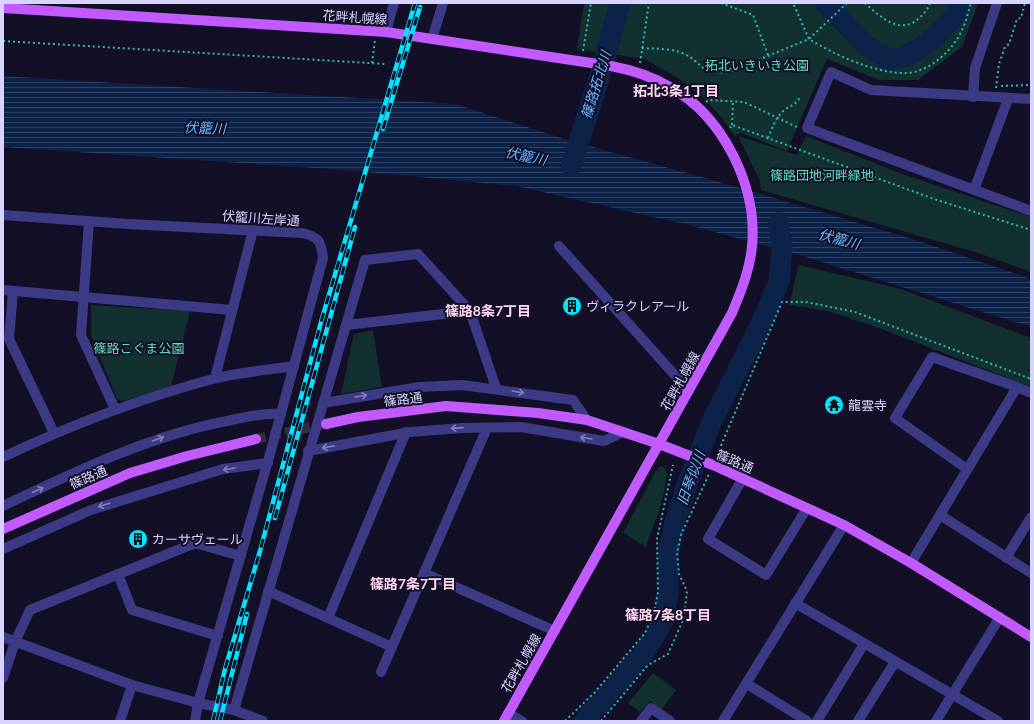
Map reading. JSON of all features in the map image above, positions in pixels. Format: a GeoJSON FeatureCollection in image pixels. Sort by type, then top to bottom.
{"type":"FeatureCollection","features":[{"type":"Feature","properties":{"kind":"main road","name":"花畔札幌線"},"geometry":{"type":"LineString","coordinates":[[3,8],[381,31],[432,39],[584,57],[634,71],[672,87],[706,115],[729,146],[745,185],[752,228],[751,260],[744,284],[732,313],[506,717]]}},
{"type":"Feature","properties":{"kind":"main road","name":"篠路通"},"geometry":{"type":"LineString","coordinates":[[326,424],[358,417],[446,406],[538,413],[587,420],[659,444],[711,464],[844,525],[911,563],[1031,637]]}},
{"type":"Feature","properties":{"kind":"main road","name":"篠路通"},"geometry":{"type":"LineString","coordinates":[[3,529],[130,473],[187,456],[256,439]]}},
{"type":"Feature","properties":{"kind":"street"},"geometry":{"type":"LineString","coordinates":[[381,31],[394,3]]}},
{"type":"Feature","properties":{"kind":"street"},"geometry":{"type":"LineString","coordinates":[[432,39],[443,3]]}},
{"type":"Feature","properties":{"kind":"street"},"geometry":{"type":"LineString","coordinates":[[973,97],[975,68],[998,3]]}},
{"type":"Feature","properties":{"kind":"street"},"geometry":{"type":"LineString","coordinates":[[1031,99],[1008,99],[871,90],[831,72],[807,128],[1031,211]]}},
{"type":"Feature","properties":{"kind":"street"},"geometry":{"type":"LineString","coordinates":[[974,190],[1008,99]]}},
{"type":"Feature","properties":{"kind":"street","name":"伏籠川左岸通"},"geometry":{"type":"LineString","coordinates":[[3,215],[302,233],[314,236],[321,245],[323,258],[269,459],[198,703],[195,721]]}},
{"type":"Feature","properties":{"kind":"street"},"geometry":{"type":"LineString","coordinates":[[89,221],[82,297],[81,335],[116,409]]}},
{"type":"Feature","properties":{"kind":"street"},"geometry":{"type":"LineString","coordinates":[[214,378],[253,230]]}},
{"type":"Feature","properties":{"kind":"street"},"geometry":{"type":"LineString","coordinates":[[559,246],[689,391]]}},
{"type":"Feature","properties":{"kind":"street"},"geometry":{"type":"LineString","coordinates":[[234,710],[308,451],[365,260],[418,254],[470,311],[496,388]]}},
{"type":"Feature","properties":{"kind":"street"},"geometry":{"type":"LineString","coordinates":[[54,433],[9,338],[8,291],[232,310]]}},
{"type":"Feature","properties":{"kind":"street"},"geometry":{"type":"LineString","coordinates":[[346,325],[470,311]]}},
{"type":"Feature","properties":{"kind":"street"},"geometry":{"type":"LineString","coordinates":[[967,469],[895,418],[932,357],[1031,393]]}},
{"type":"Feature","properties":{"kind":"street"},"geometry":{"type":"LineString","coordinates":[[3,457],[54,433],[116,409],[214,378],[294,366]]}},
{"type":"Feature","properties":{"kind":"street"},"geometry":{"type":"LineString","coordinates":[[323,402],[420,387],[462,385],[496,388],[573,400],[587,420]]}},
{"type":"Feature","properties":{"kind":"street"},"geometry":{"type":"LineString","coordinates":[[911,563],[1017,387]]}},
{"type":"Feature","properties":{"kind":"street"},"geometry":{"type":"LineString","coordinates":[[3,506],[76,472],[160,438],[220,422],[265,413],[281,414]]}},
{"type":"Feature","properties":{"kind":"street"},"geometry":{"type":"LineString","coordinates":[[308,451],[406,432],[521,427],[604,441],[622,432]]}},
{"type":"Feature","properties":{"kind":"street"},"geometry":{"type":"LineString","coordinates":[[381,672],[487,428]]}},
{"type":"Feature","properties":{"kind":"street"},"geometry":{"type":"LineString","coordinates":[[328,618],[406,432]]}},
{"type":"Feature","properties":{"kind":"street"},"geometry":{"type":"LineString","coordinates":[[3,549],[91,510],[223,469],[269,459]]}},
{"type":"Feature","properties":{"kind":"street"},"geometry":{"type":"LineString","coordinates":[[743,478],[708,539],[766,575],[807,508]]}},
{"type":"Feature","properties":{"kind":"street"},"geometry":{"type":"LineString","coordinates":[[940,515],[1031,573]]}},
{"type":"Feature","properties":{"kind":"street"},"geometry":{"type":"LineString","coordinates":[[1006,558],[1031,517]]}},
{"type":"Feature","properties":{"kind":"street"},"geometry":{"type":"LineString","coordinates":[[723,721],[844,525]]}},
{"type":"Feature","properties":{"kind":"street"},"geometry":{"type":"LineString","coordinates":[[3,678],[15,642],[30,610],[195,543],[241,556]]}},
{"type":"Feature","properties":{"kind":"street"},"geometry":{"type":"LineString","coordinates":[[424,573],[555,631]]}},
{"type":"Feature","properties":{"kind":"street"},"geometry":{"type":"LineString","coordinates":[[118,574],[132,610],[218,636]]}},
{"type":"Feature","properties":{"kind":"street"},"geometry":{"type":"LineString","coordinates":[[268,591],[392,647]]}},
{"type":"Feature","properties":{"kind":"street"},"geometry":{"type":"LineString","coordinates":[[795,603],[998,721]]}},
{"type":"Feature","properties":{"kind":"street"},"geometry":{"type":"LineString","coordinates":[[936,721],[1000,618]]}},
{"type":"Feature","properties":{"kind":"street"},"geometry":{"type":"LineString","coordinates":[[3,637],[132,685],[198,703],[234,710],[263,721]]}},
{"type":"Feature","properties":{"kind":"street"},"geometry":{"type":"LineString","coordinates":[[817,721],[864,644]]}},
{"type":"Feature","properties":{"kind":"street"},"geometry":{"type":"LineString","coordinates":[[858,721],[895,662]]}},
{"type":"Feature","properties":{"kind":"street"},"geometry":{"type":"LineString","coordinates":[[747,684],[807,721]]}},
{"type":"Feature","properties":{"kind":"street"},"geometry":{"type":"LineString","coordinates":[[120,721],[132,685]]}},
{"type":"Feature","properties":{"kind":"street"},"geometry":{"type":"LineString","coordinates":[[641,721],[651,708],[670,721]]}},
{"type":"Feature","properties":{"kind":"street"},"geometry":{"type":"LineString","coordinates":[[506,717],[522,721]]}},
{"type":"Feature","properties":{"kind":"path"},"geometry":{"type":"LineString","coordinates":[[584,57],[591,3]]}},
{"type":"Feature","properties":{"kind":"path"},"geometry":{"type":"LineString","coordinates":[[634,71],[641,62],[648,3]]}},
{"type":"Feature","properties":{"kind":"path"},"geometry":{"type":"LineString","coordinates":[[721,3],[753,15],[768,55]]}},
{"type":"Feature","properties":{"kind":"path"},"geometry":{"type":"LineString","coordinates":[[793,3],[809,39],[864,65],[887,72],[908,73],[936,62],[949,50],[961,32],[971,3]]}},
{"type":"Feature","properties":{"kind":"path"},"geometry":{"type":"LineString","coordinates":[[642,48],[664,49],[683,53],[706,70],[718,73],[729,72],[809,39],[847,3]]}},
{"type":"Feature","properties":{"kind":"path"},"geometry":{"type":"LineString","coordinates":[[865,3],[887,20],[902,26],[910,25],[918,19],[928,9],[930,3]]}},
{"type":"Feature","properties":{"kind":"path"},"geometry":{"type":"LineString","coordinates":[[996,89],[996,77],[1005,47],[1009,44],[1018,19],[1021,18],[1025,3]]}},
{"type":"Feature","properties":{"kind":"path"},"geometry":{"type":"LineString","coordinates":[[372,63],[381,31]]}},
{"type":"Feature","properties":{"kind":"path"},"geometry":{"type":"LineString","coordinates":[[3,41],[386,64]]}},
{"type":"Feature","properties":{"kind":"path"},"geometry":{"type":"LineString","coordinates":[[996,86],[1029,85]]}},
{"type":"Feature","properties":{"kind":"path"},"geometry":{"type":"LineString","coordinates":[[768,138],[777,118],[786,109],[796,104],[801,96]]}},
{"type":"Feature","properties":{"kind":"path"},"geometry":{"type":"LineString","coordinates":[[705,103],[709,100],[744,102],[800,128]]}},
{"type":"Feature","properties":{"kind":"path"},"geometry":{"type":"LineString","coordinates":[[728,131],[732,125],[733,101]]}},
{"type":"Feature","properties":{"kind":"path"},"geometry":{"type":"LineString","coordinates":[[732,125],[934,199],[1031,230]]}},
{"type":"Feature","properties":{"kind":"path"},"geometry":{"type":"LineString","coordinates":[[601,721],[648,665],[668,654],[684,618],[688,591],[679,574],[677,554],[681,535],[782,302],[806,302],[855,312],[1031,379]]}},
{"type":"Feature","properties":{"kind":"path"},"geometry":{"type":"LineString","coordinates":[[565,721],[594,692],[645,633],[654,613],[658,592],[657,539],[673,465]]}},
{"type":"Feature","properties":{"kind":"green space","name":"拓北いきいき公園"},"geometry":{"type":"Polygon","coordinates":[[[584,3],[978,3],[962,47],[918,80],[879,80],[827,59],[787,151],[741,133],[735,136],[722,118],[702,96],[679,79],[645,59],[577,49],[584,3]]]}},
{"type":"Feature","properties":{"kind":"green space","name":"篠路団地河畔緑地"},"geometry":{"type":"Polygon","coordinates":[[[738,136],[797,155],[806,136],[900,173],[1031,217],[1031,272],[975,252],[761,190],[760,181],[738,136]]]}},
{"type":"Feature","properties":{"kind":"green space"},"geometry":{"type":"Polygon","coordinates":[[[799,265],[901,289],[1031,338],[1031,387],[882,329],[828,311],[789,305],[799,265]]]}},
{"type":"Feature","properties":{"kind":"green space","name":"篠路こぐま公園"},"geometry":{"type":"Polygon","coordinates":[[[91,305],[190,311],[171,386],[123,401],[117,399],[91,335],[91,305]]]}},
{"type":"Feature","properties":{"kind":"green space"},"geometry":{"type":"Polygon","coordinates":[[[373,330],[382,387],[341,394],[354,334],[373,330]]]}},
{"type":"Feature","properties":{"kind":"green space"},"geometry":{"type":"Polygon","coordinates":[[[660,466],[664,467],[667,473],[665,488],[660,509],[646,547],[623,533],[660,466]]]}},
{"type":"Feature","properties":{"kind":"green space"},"geometry":{"type":"Polygon","coordinates":[[[653,673],[676,690],[662,709],[650,701],[640,712],[628,703],[653,673]]]}},
{"type":"Feature","properties":{"kind":"water","name":"伏籠川"},"geometry":{"type":"Polygon","coordinates":[[[3,76],[455,104],[571,141],[716,181],[919,241],[1031,279],[1031,327],[796,254],[689,225],[516,186],[345,170],[3,147],[3,76]]]}},
{"type":"Feature","properties":{"kind":"waterway","name":"篠路拓北川"},"geometry":{"type":"LineString","coordinates":[[571,166],[598,82],[620,3]]}},
{"type":"Feature","properties":{"kind":"waterway","name":"篠路拓北川"},"geometry":{"type":"LineString","coordinates":[[825,3],[867,46],[889,60],[908,55],[932,39],[953,18],[961,3]]}},
{"type":"Feature","properties":{"kind":"waterway","name":"旧琴似川"},"geometry":{"type":"LineString","coordinates":[[584,721],[644,653],[663,621],[668,594],[668,554],[675,522],[687,485],[711,423],[762,322],[779,281],[782,248],[779,223]]}},
{"type":"Feature","properties":{"kind":"tunnel"},"geometry":{"type":"LineString","coordinates":[[256,439],[324,424]]}},
{"type":"Feature","properties":{"kind":"railway"},"geometry":{"type":"LineString","coordinates":[[213,721],[225,669],[260,551],[321,322],[415,3]]}},
{"type":"Feature","properties":{"kind":"railway"},"geometry":{"type":"LineString","coordinates":[[383,129],[420,7]]}},
{"type":"Feature","properties":{"kind":"railway"},"geometry":{"type":"LineString","coordinates":[[275,518],[355,227]]}},
{"type":"Feature","properties":{"kind":"railway"},"geometry":{"type":"LineString","coordinates":[[220,721],[247,614]]}},
{"type":"Feature","properties":{"kind":"place","name":"ヴィラクレアール"},"geometry":{"type":"Point","coordinates":[572,306]}},
{"type":"Feature","properties":{"kind":"place","name":"龍雲寺"},"geometry":{"type":"Point","coordinates":[834,405]}},
{"type":"Feature","properties":{"kind":"place","name":"カーサヴェール"},"geometry":{"type":"Point","coordinates":[138,539]}},
{"type":"Feature","properties":{"kind":"district","name":"拓北3条1丁目"},"geometry":{"type":"Point","coordinates":[676,91]}},
{"type":"Feature","properties":{"kind":"district","name":"篠路8条7丁目"},"geometry":{"type":"Point","coordinates":[488,311]}},
{"type":"Feature","properties":{"kind":"district","name":"篠路7条7丁目"},"geometry":{"type":"Point","coordinates":[413,584]}},
{"type":"Feature","properties":{"kind":"district","name":"篠路7条8丁目"},"geometry":{"type":"Point","coordinates":[668,615]}}]}
